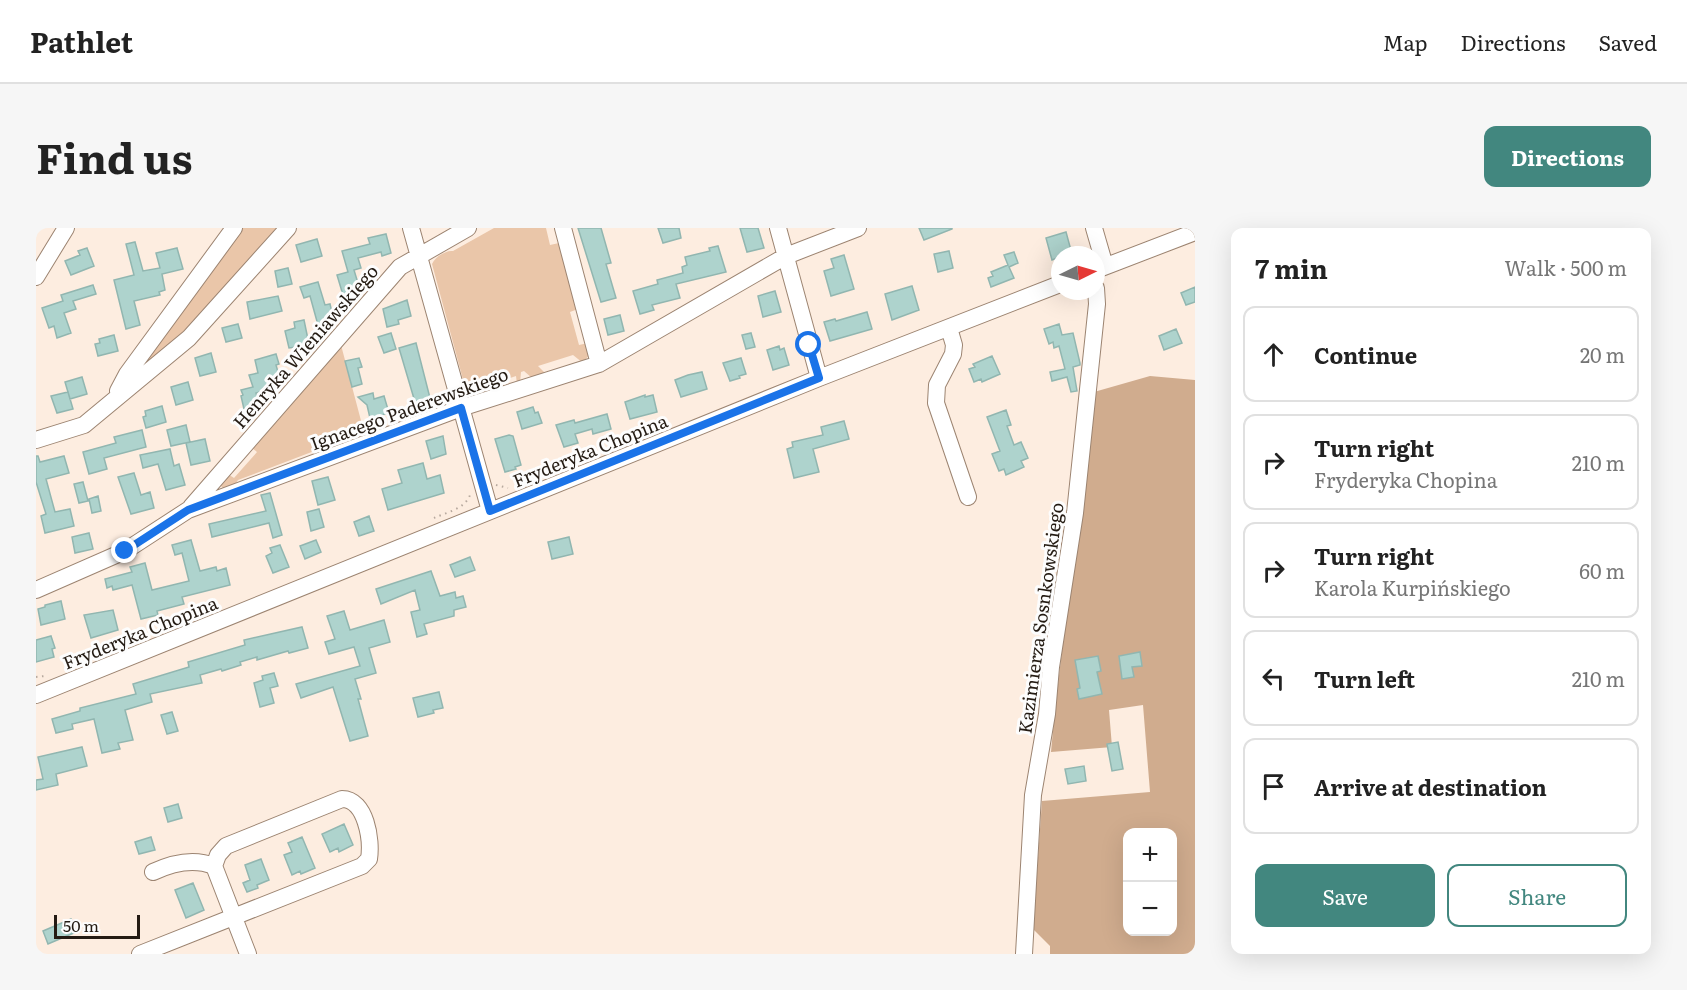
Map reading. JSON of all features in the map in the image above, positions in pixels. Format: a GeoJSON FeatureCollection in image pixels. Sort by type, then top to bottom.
{"type":"FeatureCollection","features":[{"type":"Feature","properties":{"kind":"street"},"geometry":{"type":"LineString","coordinates":[[36,277],[66,228]]}},
{"type":"Feature","properties":{"kind":"street"},"geometry":{"type":"LineString","coordinates":[[113,400],[127,374],[234,228]]}},
{"type":"Feature","properties":{"kind":"street"},"geometry":{"type":"LineString","coordinates":[[36,440],[84,425],[189,338],[288,228]]}},
{"type":"Feature","properties":{"kind":"street"},"geometry":{"type":"LineString","coordinates":[[411,228],[490,511]]}},
{"type":"Feature","properties":{"kind":"street","name":"Henryka Wieniawskiego"},"geometry":{"type":"LineString","coordinates":[[188,510],[400,267],[468,228]]}},
{"type":"Feature","properties":{"kind":"street"},"geometry":{"type":"LineString","coordinates":[[563,228],[599,364]]}},
{"type":"Feature","properties":{"kind":"street"},"geometry":{"type":"LineString","coordinates":[[778,228],[819,378]]}},
{"type":"Feature","properties":{"kind":"street","name":"Ignacego Paderewskiego"},"geometry":{"type":"LineString","coordinates":[[36,590],[125,551],[188,510],[461,408],[599,364],[786,256],[858,228]]}},
{"type":"Feature","properties":{"kind":"street"},"geometry":{"type":"LineString","coordinates":[[1094,228],[1097,246]]}},
{"type":"Feature","properties":{"kind":"street"},"geometry":{"type":"LineString","coordinates":[[1105,266],[1195,232]]}},
{"type":"Feature","properties":{"kind":"street","name":"Fryderyka Chopina"},"geometry":{"type":"LineString","coordinates":[[36,695],[819,378],[1051,288]]}},
{"type":"Feature","properties":{"kind":"street","name":"Kazimierza Sosnkowskiego"},"geometry":{"type":"LineString","coordinates":[[1024,954],[1033,795],[1047,714],[1051,667],[1075,513],[1097,300]]}},
{"type":"Feature","properties":{"kind":"street"},"geometry":{"type":"LineString","coordinates":[[949,328],[954,345],[937,385],[936,403],[968,497]]}},
{"type":"Feature","properties":{"kind":"street"},"geometry":{"type":"LineString","coordinates":[[140,954],[233,916],[362,866],[369,859],[370,836],[354,801],[342,799],[226,846],[218,855],[214,866],[233,916],[248,954]]}},
{"type":"Feature","properties":{"kind":"street"},"geometry":{"type":"LineString","coordinates":[[153,872],[163,867],[192,861],[204,861],[214,866]]}},
{"type":"Feature","properties":{"kind":"shaded area"},"geometry":{"type":"Polygon","coordinates":[[[242,228],[277,228],[182,335],[134,376],[242,228]]]}},
{"type":"Feature","properties":{"kind":"shaded area"},"geometry":{"type":"Polygon","coordinates":[[[494,228],[546,228],[550,245],[559,243],[578,309],[570,312],[579,345],[588,343],[589,355],[583,363],[573,355],[538,366],[546,374],[532,378],[524,371],[521,372],[520,383],[517,384],[516,376],[493,384],[488,394],[483,391],[468,392],[465,387],[432,264],[441,254],[453,251],[494,228]]]}},
{"type":"Feature","properties":{"kind":"shaded area"},"geometry":{"type":"Polygon","coordinates":[[[341,345],[364,432],[238,480],[234,486],[225,490],[220,485],[228,474],[234,478],[257,452],[251,447],[341,345]]]}},
{"type":"Feature","properties":{"kind":"shaded area"},"geometry":{"type":"Polygon","coordinates":[[[1150,376],[1195,380],[1195,954],[1050,954],[1050,946],[1033,929],[1042,801],[1150,792],[1143,705],[1109,710],[1112,747],[1051,752],[1094,392],[1150,376]]]}},
{"type":"Feature","properties":{"kind":"building"},"geometry":{"type":"Polygon","coordinates":[[[578,228],[601,228],[611,263],[606,264],[616,298],[601,302],[578,228]]]}},
{"type":"Feature","properties":{"kind":"building"},"geometry":{"type":"Polygon","coordinates":[[[658,228],[679,228],[681,238],[663,243],[658,228]]]}},
{"type":"Feature","properties":{"kind":"building"},"geometry":{"type":"Polygon","coordinates":[[[740,228],[758,228],[764,248],[747,252],[740,228]]]}},
{"type":"Feature","properties":{"kind":"building"},"geometry":{"type":"Polygon","coordinates":[[[919,228],[952,228],[952,229],[924,240],[919,228]]]}},
{"type":"Feature","properties":{"kind":"building"},"geometry":{"type":"Polygon","coordinates":[[[1066,232],[1070,246],[1051,246],[1051,256],[1046,238],[1066,232]]]}},
{"type":"Feature","properties":{"kind":"building"},"geometry":{"type":"Polygon","coordinates":[[[386,234],[391,253],[382,256],[381,252],[358,258],[361,268],[354,270],[360,290],[343,295],[337,275],[348,272],[342,251],[370,244],[368,238],[386,234]]]}},
{"type":"Feature","properties":{"kind":"building"},"geometry":{"type":"Polygon","coordinates":[[[317,239],[322,256],[301,262],[296,245],[317,239]]]}},
{"type":"Feature","properties":{"kind":"building"},"geometry":{"type":"Polygon","coordinates":[[[135,242],[143,271],[160,268],[156,253],[177,248],[183,269],[162,274],[165,290],[159,292],[160,295],[134,301],[140,325],[126,329],[114,280],[134,275],[126,244],[135,242]]]}},
{"type":"Feature","properties":{"kind":"building"},"geometry":{"type":"Polygon","coordinates":[[[718,246],[726,272],[676,284],[680,298],[652,305],[654,310],[640,314],[633,291],[658,284],[657,280],[683,273],[682,267],[687,265],[685,257],[710,251],[709,248],[718,246]]]}},
{"type":"Feature","properties":{"kind":"building"},"geometry":{"type":"Polygon","coordinates":[[[87,248],[94,266],[71,275],[65,261],[80,255],[78,251],[87,248]]]}},
{"type":"Feature","properties":{"kind":"building"},"geometry":{"type":"Polygon","coordinates":[[[949,251],[953,268],[938,272],[934,254],[949,251]]]}},
{"type":"Feature","properties":{"kind":"building"},"geometry":{"type":"Polygon","coordinates":[[[1014,252],[1018,263],[1009,267],[1014,278],[991,287],[988,278],[993,276],[991,272],[1008,265],[1004,255],[1014,252]]]}},
{"type":"Feature","properties":{"kind":"building"},"geometry":{"type":"Polygon","coordinates":[[[844,255],[854,289],[831,296],[824,271],[834,268],[831,259],[844,255]]]}},
{"type":"Feature","properties":{"kind":"building"},"geometry":{"type":"Polygon","coordinates":[[[288,268],[292,284],[278,287],[275,271],[288,268]]]}},
{"type":"Feature","properties":{"kind":"building"},"geometry":{"type":"Polygon","coordinates":[[[318,282],[325,305],[330,304],[334,321],[318,325],[310,296],[304,298],[300,287],[318,282]]]}},
{"type":"Feature","properties":{"kind":"building"},"geometry":{"type":"Polygon","coordinates":[[[93,285],[96,294],[73,301],[76,309],[64,313],[71,333],[57,338],[54,326],[49,328],[42,308],[63,301],[61,295],[93,285]]]}},
{"type":"Feature","properties":{"kind":"building"},"geometry":{"type":"Polygon","coordinates":[[[912,286],[919,310],[892,320],[885,294],[912,286]]]}},
{"type":"Feature","properties":{"kind":"building"},"geometry":{"type":"Polygon","coordinates":[[[1195,287],[1195,302],[1186,305],[1181,293],[1195,287]]]}},
{"type":"Feature","properties":{"kind":"building"},"geometry":{"type":"Polygon","coordinates":[[[775,291],[781,312],[763,317],[758,296],[775,291]]]}},
{"type":"Feature","properties":{"kind":"building"},"geometry":{"type":"Polygon","coordinates":[[[278,296],[282,311],[250,319],[247,302],[278,296]]]}},
{"type":"Feature","properties":{"kind":"building"},"geometry":{"type":"Polygon","coordinates":[[[407,300],[411,316],[398,320],[399,324],[387,327],[383,309],[407,300]]]}},
{"type":"Feature","properties":{"kind":"building"},"geometry":{"type":"Polygon","coordinates":[[[867,312],[872,329],[830,341],[824,322],[867,312]]]}},
{"type":"Feature","properties":{"kind":"building"},"geometry":{"type":"Polygon","coordinates":[[[620,315],[624,331],[608,335],[604,319],[620,315]]]}},
{"type":"Feature","properties":{"kind":"building"},"geometry":{"type":"Polygon","coordinates":[[[304,320],[310,349],[298,352],[296,347],[289,348],[285,331],[295,328],[294,322],[304,320]]]}},
{"type":"Feature","properties":{"kind":"building"},"geometry":{"type":"Polygon","coordinates":[[[238,324],[242,338],[226,342],[222,328],[238,324]]]}},
{"type":"Feature","properties":{"kind":"building"},"geometry":{"type":"Polygon","coordinates":[[[1059,324],[1062,335],[1073,333],[1080,363],[1073,367],[1077,391],[1071,392],[1067,377],[1052,381],[1050,372],[1065,369],[1059,346],[1054,348],[1053,342],[1049,344],[1044,329],[1059,324]]]}},
{"type":"Feature","properties":{"kind":"building"},"geometry":{"type":"Polygon","coordinates":[[[1176,329],[1182,343],[1164,350],[1159,336],[1176,329]]]}},
{"type":"Feature","properties":{"kind":"building"},"geometry":{"type":"Polygon","coordinates":[[[391,333],[396,349],[384,353],[378,337],[391,333]]]}},
{"type":"Feature","properties":{"kind":"building"},"geometry":{"type":"Polygon","coordinates":[[[751,333],[755,347],[746,349],[742,335],[751,333]]]}},
{"type":"Feature","properties":{"kind":"building"},"geometry":{"type":"Polygon","coordinates":[[[114,335],[118,351],[98,356],[95,344],[100,343],[99,339],[114,335]]]}},
{"type":"Feature","properties":{"kind":"building"},"geometry":{"type":"Polygon","coordinates":[[[416,343],[430,398],[415,402],[399,348],[416,343]]]}},
{"type":"Feature","properties":{"kind":"building"},"geometry":{"type":"Polygon","coordinates":[[[779,346],[780,350],[784,348],[789,365],[773,370],[767,350],[779,346]]]}},
{"type":"Feature","properties":{"kind":"building"},"geometry":{"type":"Polygon","coordinates":[[[211,353],[216,372],[200,376],[195,358],[211,353]]]}},
{"type":"Feature","properties":{"kind":"building"},"geometry":{"type":"Polygon","coordinates":[[[276,354],[280,379],[269,381],[271,389],[256,393],[259,405],[244,409],[241,390],[253,387],[249,375],[258,373],[255,360],[276,354]]]}},
{"type":"Feature","properties":{"kind":"building"},"geometry":{"type":"Polygon","coordinates":[[[992,356],[1000,374],[982,382],[981,379],[974,382],[969,369],[975,367],[973,364],[992,356]]]}},
{"type":"Feature","properties":{"kind":"building"},"geometry":{"type":"Polygon","coordinates":[[[359,358],[362,367],[358,368],[362,384],[352,387],[345,361],[359,358]]]}},
{"type":"Feature","properties":{"kind":"building"},"geometry":{"type":"Polygon","coordinates":[[[741,358],[746,374],[730,381],[723,363],[741,358]]]}},
{"type":"Feature","properties":{"kind":"building"},"geometry":{"type":"Polygon","coordinates":[[[702,372],[707,389],[681,397],[675,380],[702,372]]]}},
{"type":"Feature","properties":{"kind":"building"},"geometry":{"type":"Polygon","coordinates":[[[82,377],[87,394],[70,399],[65,382],[82,377]]]}},
{"type":"Feature","properties":{"kind":"building"},"geometry":{"type":"Polygon","coordinates":[[[188,382],[193,400],[176,405],[171,387],[188,382]]]}},
{"type":"Feature","properties":{"kind":"building"},"geometry":{"type":"Polygon","coordinates":[[[68,392],[73,409],[57,413],[51,396],[68,392]]]}},
{"type":"Feature","properties":{"kind":"building"},"geometry":{"type":"Polygon","coordinates":[[[373,393],[374,399],[384,396],[389,413],[370,418],[367,405],[358,397],[373,393]]]}},
{"type":"Feature","properties":{"kind":"building"},"geometry":{"type":"Polygon","coordinates":[[[645,395],[645,397],[653,395],[657,412],[630,419],[625,402],[645,395]]]}},
{"type":"Feature","properties":{"kind":"building"},"geometry":{"type":"Polygon","coordinates":[[[162,406],[166,422],[146,428],[143,417],[146,416],[145,411],[162,406]]]}},
{"type":"Feature","properties":{"kind":"building"},"geometry":{"type":"Polygon","coordinates":[[[533,407],[535,413],[538,412],[542,423],[522,429],[517,412],[533,407]]]}},
{"type":"Feature","properties":{"kind":"building"},"geometry":{"type":"Polygon","coordinates":[[[1006,410],[1011,425],[1007,426],[1014,445],[1021,442],[1028,458],[1021,461],[1024,467],[1006,475],[1004,469],[999,471],[992,454],[1000,451],[987,417],[1006,410]]]}},
{"type":"Feature","properties":{"kind":"building"},"geometry":{"type":"Polygon","coordinates":[[[607,414],[611,429],[593,434],[592,429],[575,434],[578,443],[564,447],[556,425],[574,420],[575,423],[607,414]]]}},
{"type":"Feature","properties":{"kind":"building"},"geometry":{"type":"Polygon","coordinates":[[[844,421],[849,439],[813,449],[819,472],[794,478],[787,449],[793,447],[792,442],[823,435],[821,427],[844,421]]]}},
{"type":"Feature","properties":{"kind":"building"},"geometry":{"type":"Polygon","coordinates":[[[186,425],[190,442],[171,446],[167,430],[186,425]]]}},
{"type":"Feature","properties":{"kind":"building"},"geometry":{"type":"Polygon","coordinates":[[[142,430],[146,447],[104,458],[107,469],[89,474],[83,452],[116,443],[114,437],[142,430]]]}},
{"type":"Feature","properties":{"kind":"building"},"geometry":{"type":"Polygon","coordinates":[[[443,436],[446,454],[431,459],[426,441],[443,436]]]}},
{"type":"Feature","properties":{"kind":"building"},"geometry":{"type":"Polygon","coordinates":[[[513,436],[521,465],[505,472],[495,439],[513,436]]]}},
{"type":"Feature","properties":{"kind":"building"},"geometry":{"type":"Polygon","coordinates":[[[205,439],[210,461],[191,465],[186,443],[205,439]]]}},
{"type":"Feature","properties":{"kind":"building"},"geometry":{"type":"Polygon","coordinates":[[[170,449],[174,466],[179,464],[185,485],[166,490],[158,464],[143,468],[140,455],[170,449]]]}},
{"type":"Feature","properties":{"kind":"building"},"geometry":{"type":"Polygon","coordinates":[[[36,456],[40,462],[64,456],[69,473],[46,479],[55,512],[70,509],[74,526],[45,533],[41,516],[46,514],[36,482],[36,456]]]}},
{"type":"Feature","properties":{"kind":"building"},"geometry":{"type":"Polygon","coordinates":[[[423,463],[427,479],[440,475],[444,493],[388,510],[382,489],[402,483],[398,470],[423,463]]]}},
{"type":"Feature","properties":{"kind":"building"},"geometry":{"type":"Polygon","coordinates":[[[134,473],[141,495],[150,492],[154,508],[131,514],[118,477],[134,473]]]}},
{"type":"Feature","properties":{"kind":"building"},"geometry":{"type":"Polygon","coordinates":[[[328,477],[335,500],[318,505],[312,481],[328,477]]]}},
{"type":"Feature","properties":{"kind":"building"},"geometry":{"type":"Polygon","coordinates":[[[83,482],[88,501],[79,503],[74,484],[83,482]]]}},
{"type":"Feature","properties":{"kind":"building"},"geometry":{"type":"Polygon","coordinates":[[[270,493],[282,535],[273,538],[269,523],[212,537],[209,524],[266,511],[261,495],[270,493]]]}},
{"type":"Feature","properties":{"kind":"building"},"geometry":{"type":"Polygon","coordinates":[[[98,496],[101,511],[92,513],[89,499],[98,496]]]}},
{"type":"Feature","properties":{"kind":"building"},"geometry":{"type":"Polygon","coordinates":[[[319,509],[324,527],[311,531],[307,512],[319,509]]]}},
{"type":"Feature","properties":{"kind":"building"},"geometry":{"type":"Polygon","coordinates":[[[369,516],[374,531],[359,536],[354,522],[369,516]]]}},
{"type":"Feature","properties":{"kind":"building"},"geometry":{"type":"Polygon","coordinates":[[[89,533],[93,549],[75,553],[72,537],[89,533]]]}},
{"type":"Feature","properties":{"kind":"building"},"geometry":{"type":"Polygon","coordinates":[[[569,537],[573,554],[552,559],[548,542],[569,537]]]}},
{"type":"Feature","properties":{"kind":"building"},"geometry":{"type":"Polygon","coordinates":[[[191,540],[200,571],[216,567],[217,571],[226,568],[230,585],[182,597],[184,604],[157,611],[158,615],[141,619],[132,585],[113,590],[112,586],[107,588],[105,579],[132,572],[130,567],[145,563],[152,590],[189,581],[182,553],[175,555],[172,545],[191,540]]]}},
{"type":"Feature","properties":{"kind":"building"},"geometry":{"type":"Polygon","coordinates":[[[316,540],[321,552],[305,559],[300,546],[316,540]]]}},
{"type":"Feature","properties":{"kind":"building"},"geometry":{"type":"Polygon","coordinates":[[[280,545],[289,567],[273,573],[266,556],[272,553],[270,548],[280,545]]]}},
{"type":"Feature","properties":{"kind":"building"},"geometry":{"type":"Polygon","coordinates":[[[470,557],[475,570],[455,577],[450,565],[470,557]]]}},
{"type":"Feature","properties":{"kind":"building"},"geometry":{"type":"Polygon","coordinates":[[[431,571],[440,596],[455,592],[456,598],[463,596],[466,607],[454,610],[454,616],[424,624],[427,634],[417,637],[411,612],[420,610],[415,590],[381,604],[376,589],[431,571]]]}},
{"type":"Feature","properties":{"kind":"building"},"geometry":{"type":"Polygon","coordinates":[[[61,601],[65,619],[41,625],[38,609],[61,601]]]}},
{"type":"Feature","properties":{"kind":"building"},"geometry":{"type":"Polygon","coordinates":[[[113,610],[118,630],[91,638],[84,615],[113,610]]]}},
{"type":"Feature","properties":{"kind":"building"},"geometry":{"type":"Polygon","coordinates":[[[344,611],[350,630],[384,620],[390,642],[369,648],[376,673],[355,679],[368,736],[350,741],[333,687],[301,698],[296,684],[360,666],[354,647],[329,654],[325,642],[335,639],[327,616],[344,611]]]}},
{"type":"Feature","properties":{"kind":"building"},"geometry":{"type":"Polygon","coordinates":[[[302,627],[308,648],[257,660],[257,657],[222,671],[221,669],[200,675],[202,683],[150,694],[152,702],[125,710],[133,740],[118,743],[120,749],[102,753],[94,719],[72,724],[73,729],[56,733],[52,719],[80,711],[80,708],[136,694],[133,684],[189,667],[188,662],[245,645],[244,640],[302,627]]]}},
{"type":"Feature","properties":{"kind":"building"},"geometry":{"type":"Polygon","coordinates":[[[51,636],[55,648],[52,649],[54,657],[36,662],[36,640],[51,636]]]}},
{"type":"Feature","properties":{"kind":"building"},"geometry":{"type":"Polygon","coordinates":[[[1140,652],[1142,666],[1132,667],[1134,677],[1122,679],[1119,656],[1140,652]]]}},
{"type":"Feature","properties":{"kind":"building"},"geometry":{"type":"Polygon","coordinates":[[[1098,656],[1101,671],[1097,672],[1102,694],[1079,699],[1077,689],[1080,688],[1075,660],[1098,656]]]}},
{"type":"Feature","properties":{"kind":"building"},"geometry":{"type":"Polygon","coordinates":[[[274,673],[278,686],[270,688],[274,703],[260,707],[254,683],[263,680],[262,676],[274,673]]]}},
{"type":"Feature","properties":{"kind":"building"},"geometry":{"type":"Polygon","coordinates":[[[439,692],[443,708],[418,717],[413,698],[439,692]]]}},
{"type":"Feature","properties":{"kind":"building"},"geometry":{"type":"Polygon","coordinates":[[[172,712],[178,731],[167,734],[161,715],[172,712]]]}},
{"type":"Feature","properties":{"kind":"building"},"geometry":{"type":"Polygon","coordinates":[[[1118,742],[1123,769],[1112,771],[1107,744],[1118,742]]]}},
{"type":"Feature","properties":{"kind":"building"},"geometry":{"type":"Polygon","coordinates":[[[82,747],[87,766],[56,774],[58,785],[36,790],[36,780],[43,779],[38,757],[82,747]]]}},
{"type":"Feature","properties":{"kind":"building"},"geometry":{"type":"Polygon","coordinates":[[[1084,766],[1086,781],[1068,784],[1065,769],[1084,766]]]}},
{"type":"Feature","properties":{"kind":"building"},"geometry":{"type":"Polygon","coordinates":[[[178,804],[182,818],[168,822],[164,808],[178,804]]]}},
{"type":"Feature","properties":{"kind":"building"},"geometry":{"type":"Polygon","coordinates":[[[344,824],[353,845],[339,852],[338,848],[330,852],[322,834],[344,824]]]}},
{"type":"Feature","properties":{"kind":"building"},"geometry":{"type":"Polygon","coordinates":[[[151,837],[155,850],[139,854],[135,842],[151,837]]]}},
{"type":"Feature","properties":{"kind":"building"},"geometry":{"type":"Polygon","coordinates":[[[302,837],[315,868],[292,875],[284,855],[292,852],[288,843],[302,837]]]}},
{"type":"Feature","properties":{"kind":"building"},"geometry":{"type":"Polygon","coordinates":[[[261,859],[269,880],[247,892],[243,883],[250,880],[245,865],[261,859]]]}},
{"type":"Feature","properties":{"kind":"building"},"geometry":{"type":"Polygon","coordinates":[[[193,883],[204,910],[186,918],[175,890],[193,883]]]}},
{"type":"Feature","properties":{"kind":"building"},"geometry":{"type":"Polygon","coordinates":[[[71,919],[76,932],[48,944],[43,931],[71,919]]]}},
{"type":"Feature","properties":{"kind":"route"},"geometry":{"type":"LineString","coordinates":[[125,551],[188,510],[461,408],[490,511],[819,378],[809,345]]}}]}
